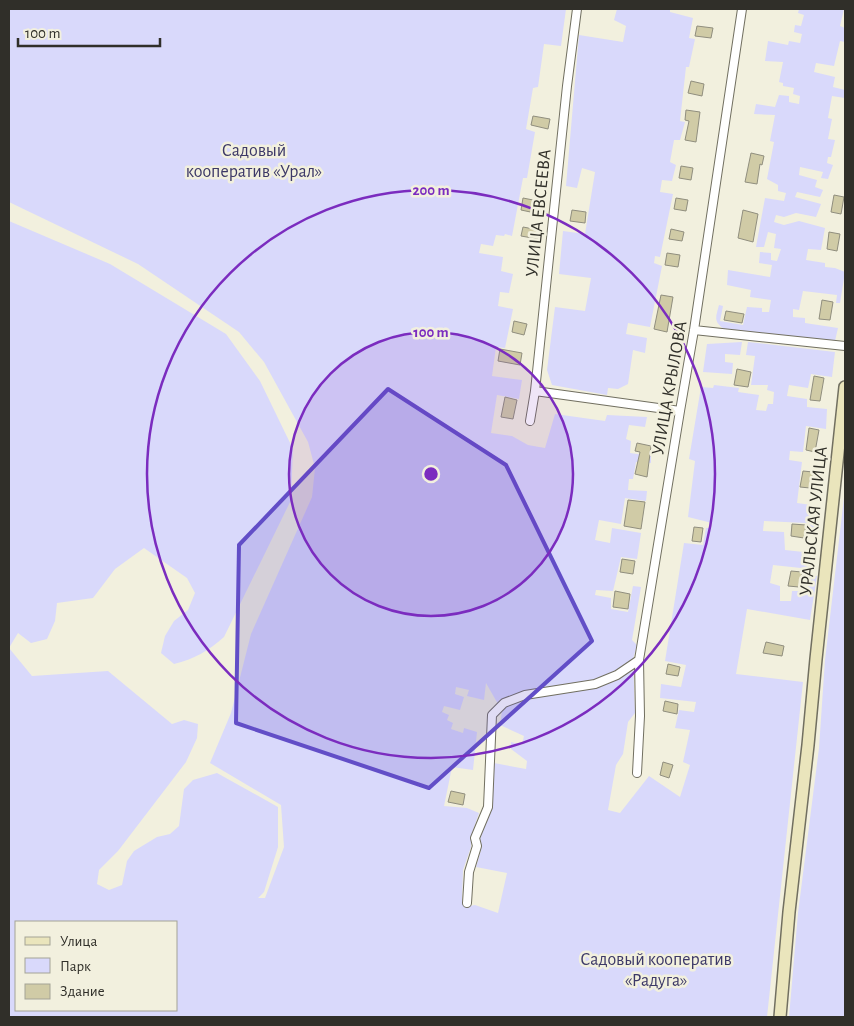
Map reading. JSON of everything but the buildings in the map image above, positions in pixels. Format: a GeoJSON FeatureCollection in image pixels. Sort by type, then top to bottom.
{"type":"FeatureCollection","features":[{"type":"Feature","properties":{"kind":"main road","name":"УРАЛЬСКАЯ УЛИЦА"},"geometry":{"type":"LineString","coordinates":[[780,1017],[789,912],[845,387]]}},
{"type":"Feature","properties":{"kind":"street","name":"УЛИЦА ЕВСЕЕВА"},"geometry":{"type":"LineString","coordinates":[[530,421],[535,391],[567,86],[577,9]]}},
{"type":"Feature","properties":{"kind":"street","name":"УЛИЦА КРЫЛОВА"},"geometry":{"type":"LineString","coordinates":[[637,772],[640,716],[639,660],[694,330],[742,9]]}},
{"type":"Feature","properties":{"kind":"street"},"geometry":{"type":"LineString","coordinates":[[694,330],[845,346]]}},
{"type":"Feature","properties":{"kind":"street"},"geometry":{"type":"LineString","coordinates":[[535,391],[680,411]]}},
{"type":"Feature","properties":{"kind":"street"},"geometry":{"type":"LineString","coordinates":[[467,903],[468,872],[477,846],[475,838],[488,807],[492,715],[504,703],[525,696],[596,684],[617,675],[639,660]]}},
{"type":"Feature","properties":{"kind":"highlighted area"},"geometry":{"type":"Polygon","coordinates":[[[388,389],[506,465],[592,641],[429,788],[236,723],[239,545],[388,389]]]}},
{"type":"Feature","properties":{"kind":"green space"},"geometry":{"type":"Polygon","coordinates":[[[9,9],[566,9],[561,46],[544,44],[538,87],[533,88],[526,129],[535,132],[527,178],[523,178],[512,236],[505,234],[504,236],[496,235],[493,246],[481,244],[479,253],[503,257],[501,271],[513,274],[509,293],[500,292],[498,306],[513,309],[505,348],[496,347],[492,376],[522,380],[519,399],[497,395],[491,433],[512,436],[528,445],[545,448],[555,414],[605,421],[607,415],[647,417],[645,427],[629,425],[626,439],[631,441],[630,453],[651,456],[651,463],[636,462],[633,479],[629,479],[628,490],[647,491],[646,501],[625,498],[621,524],[599,520],[595,540],[610,543],[612,528],[641,533],[637,559],[621,557],[613,591],[596,590],[595,595],[611,598],[611,609],[628,612],[633,586],[641,587],[632,640],[637,645],[633,659],[635,713],[628,722],[623,754],[616,765],[608,810],[620,813],[649,776],[680,797],[690,765],[683,762],[690,730],[675,728],[679,710],[694,712],[696,702],[660,698],[661,684],[681,687],[686,665],[665,661],[684,543],[703,545],[706,528],[711,528],[712,523],[688,517],[695,461],[689,459],[701,387],[713,388],[714,385],[739,388],[738,392],[759,395],[756,410],[766,411],[768,404],[773,404],[774,392],[767,390],[768,385],[751,385],[755,356],[746,355],[748,342],[835,352],[832,377],[811,374],[808,388],[789,385],[787,396],[807,399],[807,407],[827,409],[826,429],[806,426],[803,452],[790,451],[789,460],[802,462],[797,503],[818,506],[816,535],[806,534],[806,523],[764,521],[763,531],[784,532],[785,550],[813,553],[810,569],[773,565],[770,583],[780,586],[780,601],[791,601],[792,591],[807,591],[809,576],[817,576],[810,620],[747,609],[736,674],[803,682],[767,1017],[9,1017],[9,648],[32,676],[108,671],[172,724],[184,720],[198,724],[197,738],[186,762],[118,851],[99,870],[97,884],[109,890],[122,885],[127,861],[134,851],[157,837],[170,834],[179,826],[184,789],[193,780],[217,773],[278,807],[278,847],[264,892],[258,898],[265,898],[284,847],[281,805],[210,763],[231,713],[251,634],[312,497],[315,468],[308,442],[264,362],[239,332],[138,264],[9,202],[9,9]],[[486,683],[484,700],[467,696],[469,690],[456,687],[455,694],[464,697],[460,710],[444,706],[442,712],[449,715],[447,720],[453,723],[451,729],[463,733],[464,728],[477,732],[473,770],[452,767],[444,806],[467,808],[479,813],[463,870],[462,900],[465,907],[475,905],[498,913],[507,873],[476,867],[481,850],[480,838],[491,806],[494,763],[526,769],[527,761],[511,749],[511,742],[522,745],[524,736],[500,725],[502,711],[486,683]]]}},
{"type":"Feature","properties":{"kind":"green space"},"geometry":{"type":"Polygon","coordinates":[[[617,9],[670,9],[670,12],[693,18],[689,38],[695,39],[689,67],[686,67],[680,121],[685,122],[680,140],[674,140],[670,162],[676,165],[672,181],[662,180],[660,192],[673,194],[660,257],[655,256],[654,263],[662,266],[650,327],[628,323],[626,334],[647,338],[645,353],[633,350],[628,384],[618,389],[608,388],[607,395],[552,385],[547,370],[555,307],[585,311],[591,278],[559,274],[563,231],[585,234],[595,172],[582,168],[577,188],[566,186],[579,35],[623,42],[626,26],[614,20],[617,9]]]}},
{"type":"Feature","properties":{"kind":"green space"},"geometry":{"type":"Polygon","coordinates":[[[799,9],[844,9],[840,26],[845,28],[845,42],[840,41],[834,66],[816,63],[814,72],[835,77],[833,87],[845,90],[845,98],[832,96],[828,118],[832,119],[828,139],[835,140],[831,157],[828,157],[827,163],[833,165],[828,179],[821,178],[823,172],[800,167],[799,175],[817,180],[815,187],[823,190],[820,197],[797,192],[795,197],[821,204],[816,217],[796,213],[784,217],[776,215],[774,222],[784,225],[799,221],[825,228],[821,250],[808,249],[806,260],[825,263],[825,267],[845,272],[840,303],[836,303],[837,295],[803,291],[799,310],[793,309],[793,317],[805,318],[805,323],[838,328],[835,341],[724,329],[718,324],[716,318],[719,305],[723,306],[720,321],[743,325],[747,307],[762,308],[762,312],[769,312],[771,300],[750,297],[751,290],[727,285],[728,270],[770,277],[772,265],[759,263],[760,252],[771,253],[771,260],[777,261],[781,249],[774,248],[776,234],[768,232],[764,247],[756,247],[765,198],[784,201],[786,193],[778,191],[778,185],[767,179],[774,142],[770,141],[775,115],[754,114],[756,104],[775,107],[779,95],[789,96],[789,102],[799,104],[800,96],[793,94],[794,88],[783,86],[783,83],[779,82],[783,62],[765,61],[768,41],[788,45],[789,41],[800,43],[802,34],[794,32],[795,25],[801,26],[804,15],[798,13],[799,9]]]}},
{"type":"Feature","properties":{"kind":"green space"},"geometry":{"type":"Polygon","coordinates":[[[9,221],[110,264],[226,334],[260,381],[293,449],[291,500],[224,637],[212,646],[188,660],[174,664],[161,653],[165,636],[174,621],[188,610],[195,593],[187,578],[144,548],[115,569],[93,598],[57,603],[55,621],[47,639],[31,643],[18,633],[9,648],[9,221]]]}},
{"type":"Feature","properties":{"kind":"green space"},"geometry":{"type":"Polygon","coordinates":[[[742,342],[740,355],[725,354],[725,362],[733,363],[732,374],[703,372],[707,344],[742,342]]]}},
{"type":"Feature","properties":{"kind":"green space"},"geometry":{"type":"Polygon","coordinates":[[[845,489],[845,1017],[789,1017],[798,913],[819,748],[825,660],[845,489]]]}},
{"type":"Feature","properties":{"kind":"park label","name":"Садовый кооператив «Урал»"},"geometry":{"type":"Point","coordinates":[254,160]}},
{"type":"Feature","properties":{"kind":"park label","name":"Садовый кооператив «Радуга»"},"geometry":{"type":"Point","coordinates":[656,970]}}]}
